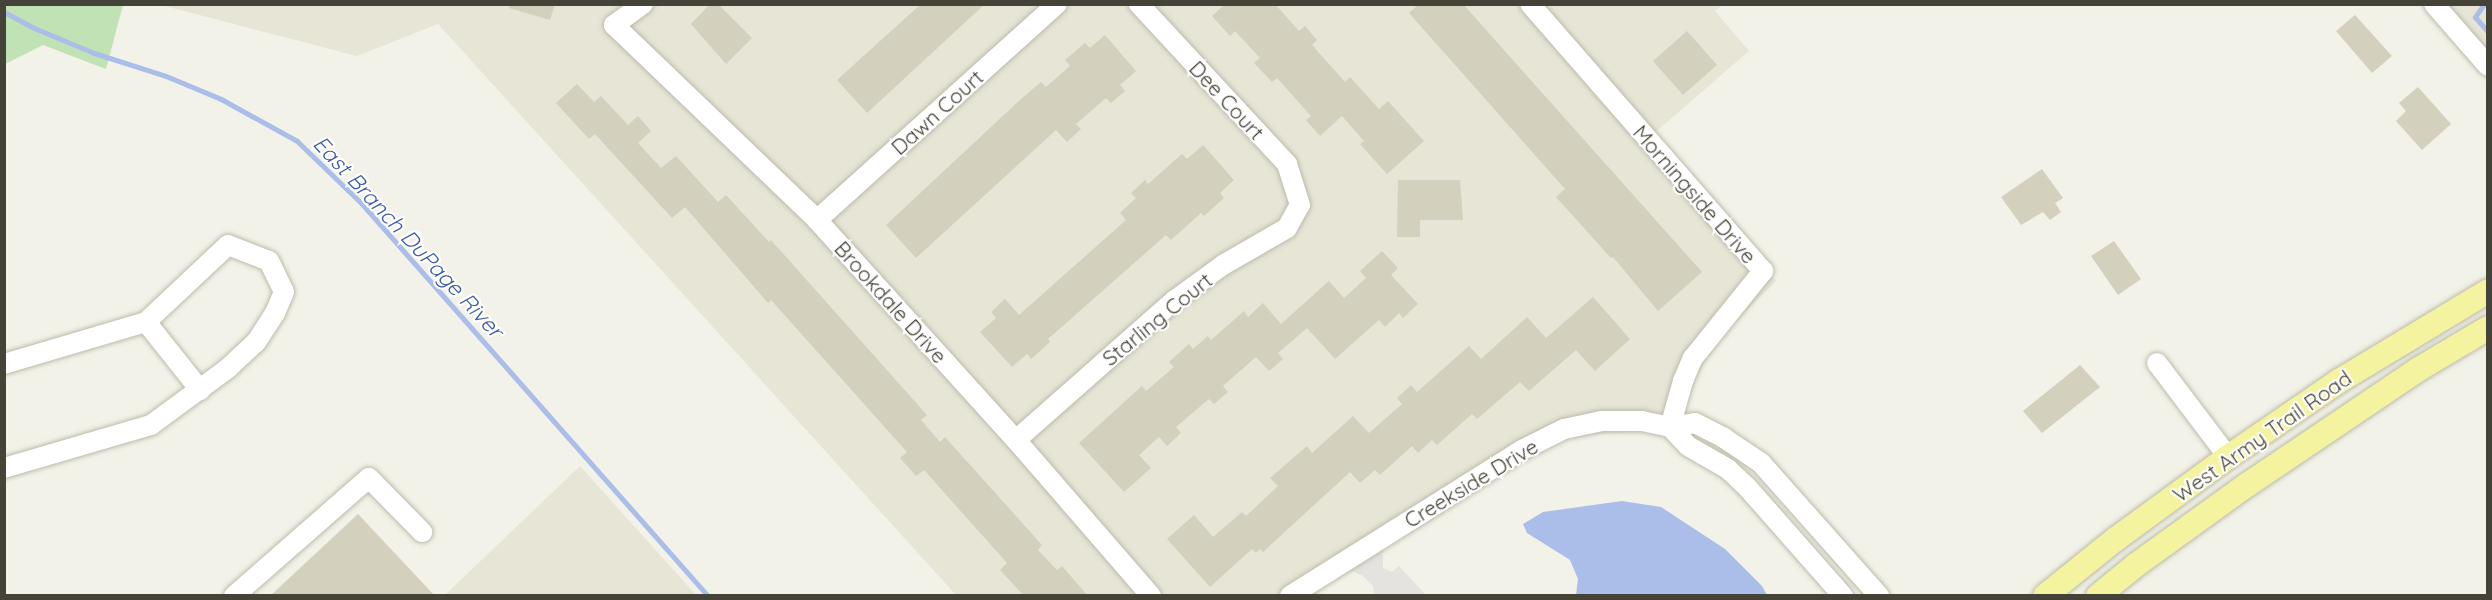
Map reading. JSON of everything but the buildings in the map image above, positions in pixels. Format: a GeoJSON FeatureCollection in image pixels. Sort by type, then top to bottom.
{"type":"FeatureCollection","features":[{"type":"Feature","properties":{"kind":"main road","name":"West Army Trail Road"},"geometry":{"type":"LineString","coordinates":[[2046,596],[2116,539],[2228,457],[2339,381],[2487,291]]}},
{"type":"Feature","properties":{"kind":"main road","name":"West Army Trail Road"},"geometry":{"type":"LineString","coordinates":[[2098,596],[2136,565],[2247,485],[2410,375],[2487,328]]}},
{"type":"Feature","properties":{"kind":"street","name":"Brookdale Drive"},"geometry":{"type":"LineString","coordinates":[[643,4],[614,25],[818,220],[1016,440],[1151,596]]}},
{"type":"Feature","properties":{"kind":"street","name":"Dawn Court"},"geometry":{"type":"LineString","coordinates":[[818,220],[1057,4]]}},
{"type":"Feature","properties":{"kind":"street","name":"Dee Court"},"geometry":{"type":"LineString","coordinates":[[1139,4],[1287,164],[1300,205]]}},
{"type":"Feature","properties":{"kind":"street","name":"Morningside Drive"},"geometry":{"type":"LineString","coordinates":[[1530,4],[1763,271],[1693,358],[1683,381],[1670,427]]}},
{"type":"Feature","properties":{"kind":"street"},"geometry":{"type":"LineString","coordinates":[[2433,4],[2487,66]]}},
{"type":"Feature","properties":{"kind":"street","name":"Starling Court"},"geometry":{"type":"LineString","coordinates":[[1016,440],[1175,300],[1223,265],[1287,228],[1300,205]]}},
{"type":"Feature","properties":{"kind":"street"},"geometry":{"type":"LineString","coordinates":[[4,364],[146,322],[228,245],[269,261],[284,292],[275,313],[256,342],[200,390],[151,425],[4,468]]}},
{"type":"Feature","properties":{"kind":"street"},"geometry":{"type":"LineString","coordinates":[[146,322],[200,390]]}},
{"type":"Feature","properties":{"kind":"street"},"geometry":{"type":"LineString","coordinates":[[2157,363],[2228,457]]}},
{"type":"Feature","properties":{"kind":"street","name":"Creekside Drive"},"geometry":{"type":"LineString","coordinates":[[1290,596],[1522,450],[1564,429],[1602,421],[1642,422],[1670,427],[1695,423],[1746,452],[1761,463],[1879,596]]}},
{"type":"Feature","properties":{"kind":"street"},"geometry":{"type":"LineString","coordinates":[[1670,427],[1688,446],[1728,469],[1843,596]]}},
{"type":"Feature","properties":{"kind":"street"},"geometry":{"type":"LineString","coordinates":[[234,596],[369,478],[422,532]]}},
{"type":"Feature","properties":{"kind":"street"},"geometry":{"type":"LineString","coordinates":[[1800,547],[1820,530]]}},
{"type":"Feature","properties":{"kind":"shaded area"},"geometry":{"type":"Polygon","coordinates":[[[161,5],[1722,5],[1715,11],[1749,51],[1651,136],[1776,281],[1714,344],[1670,428],[1558,438],[1288,595],[1142,596],[1138,590],[1131,596],[956,595],[438,24],[357,56],[161,5]]]}},
{"type":"Feature","properties":{"kind":"shaded area"},"geometry":{"type":"Polygon","coordinates":[[[2441,5],[2487,5],[2487,58],[2441,5]]]}},
{"type":"Feature","properties":{"kind":"shaded area"},"geometry":{"type":"Polygon","coordinates":[[[580,466],[696,595],[445,595],[580,466]]]}},
{"type":"Feature","properties":{"kind":"shaded area"},"geometry":{"type":"Polygon","coordinates":[[[1383,550],[1383,568],[1392,572],[1399,566],[1426,595],[1374,595],[1373,586],[1363,576],[1350,570],[1383,550]]]}},
{"type":"Feature","properties":{"kind":"green space"},"geometry":{"type":"Polygon","coordinates":[[[5,4],[123,5],[106,69],[43,45],[5,64],[5,4]]]}},
{"type":"Feature","properties":{"kind":"water"},"geometry":{"type":"Polygon","coordinates":[[[1622,501],[1661,507],[1725,549],[1762,586],[1767,595],[1576,595],[1578,579],[1570,560],[1527,533],[1523,524],[1543,512],[1622,501]]]}},
{"type":"Feature","properties":{"kind":"waterway"},"geometry":{"type":"LineString","coordinates":[[2484,4],[2475,17],[2488,32]]}},
{"type":"Feature","properties":{"kind":"waterway","name":"East Branch DuPage River"},"geometry":{"type":"LineString","coordinates":[[4,12],[34,28],[94,53],[166,76],[221,99],[297,141],[362,204],[708,596]]}}]}
